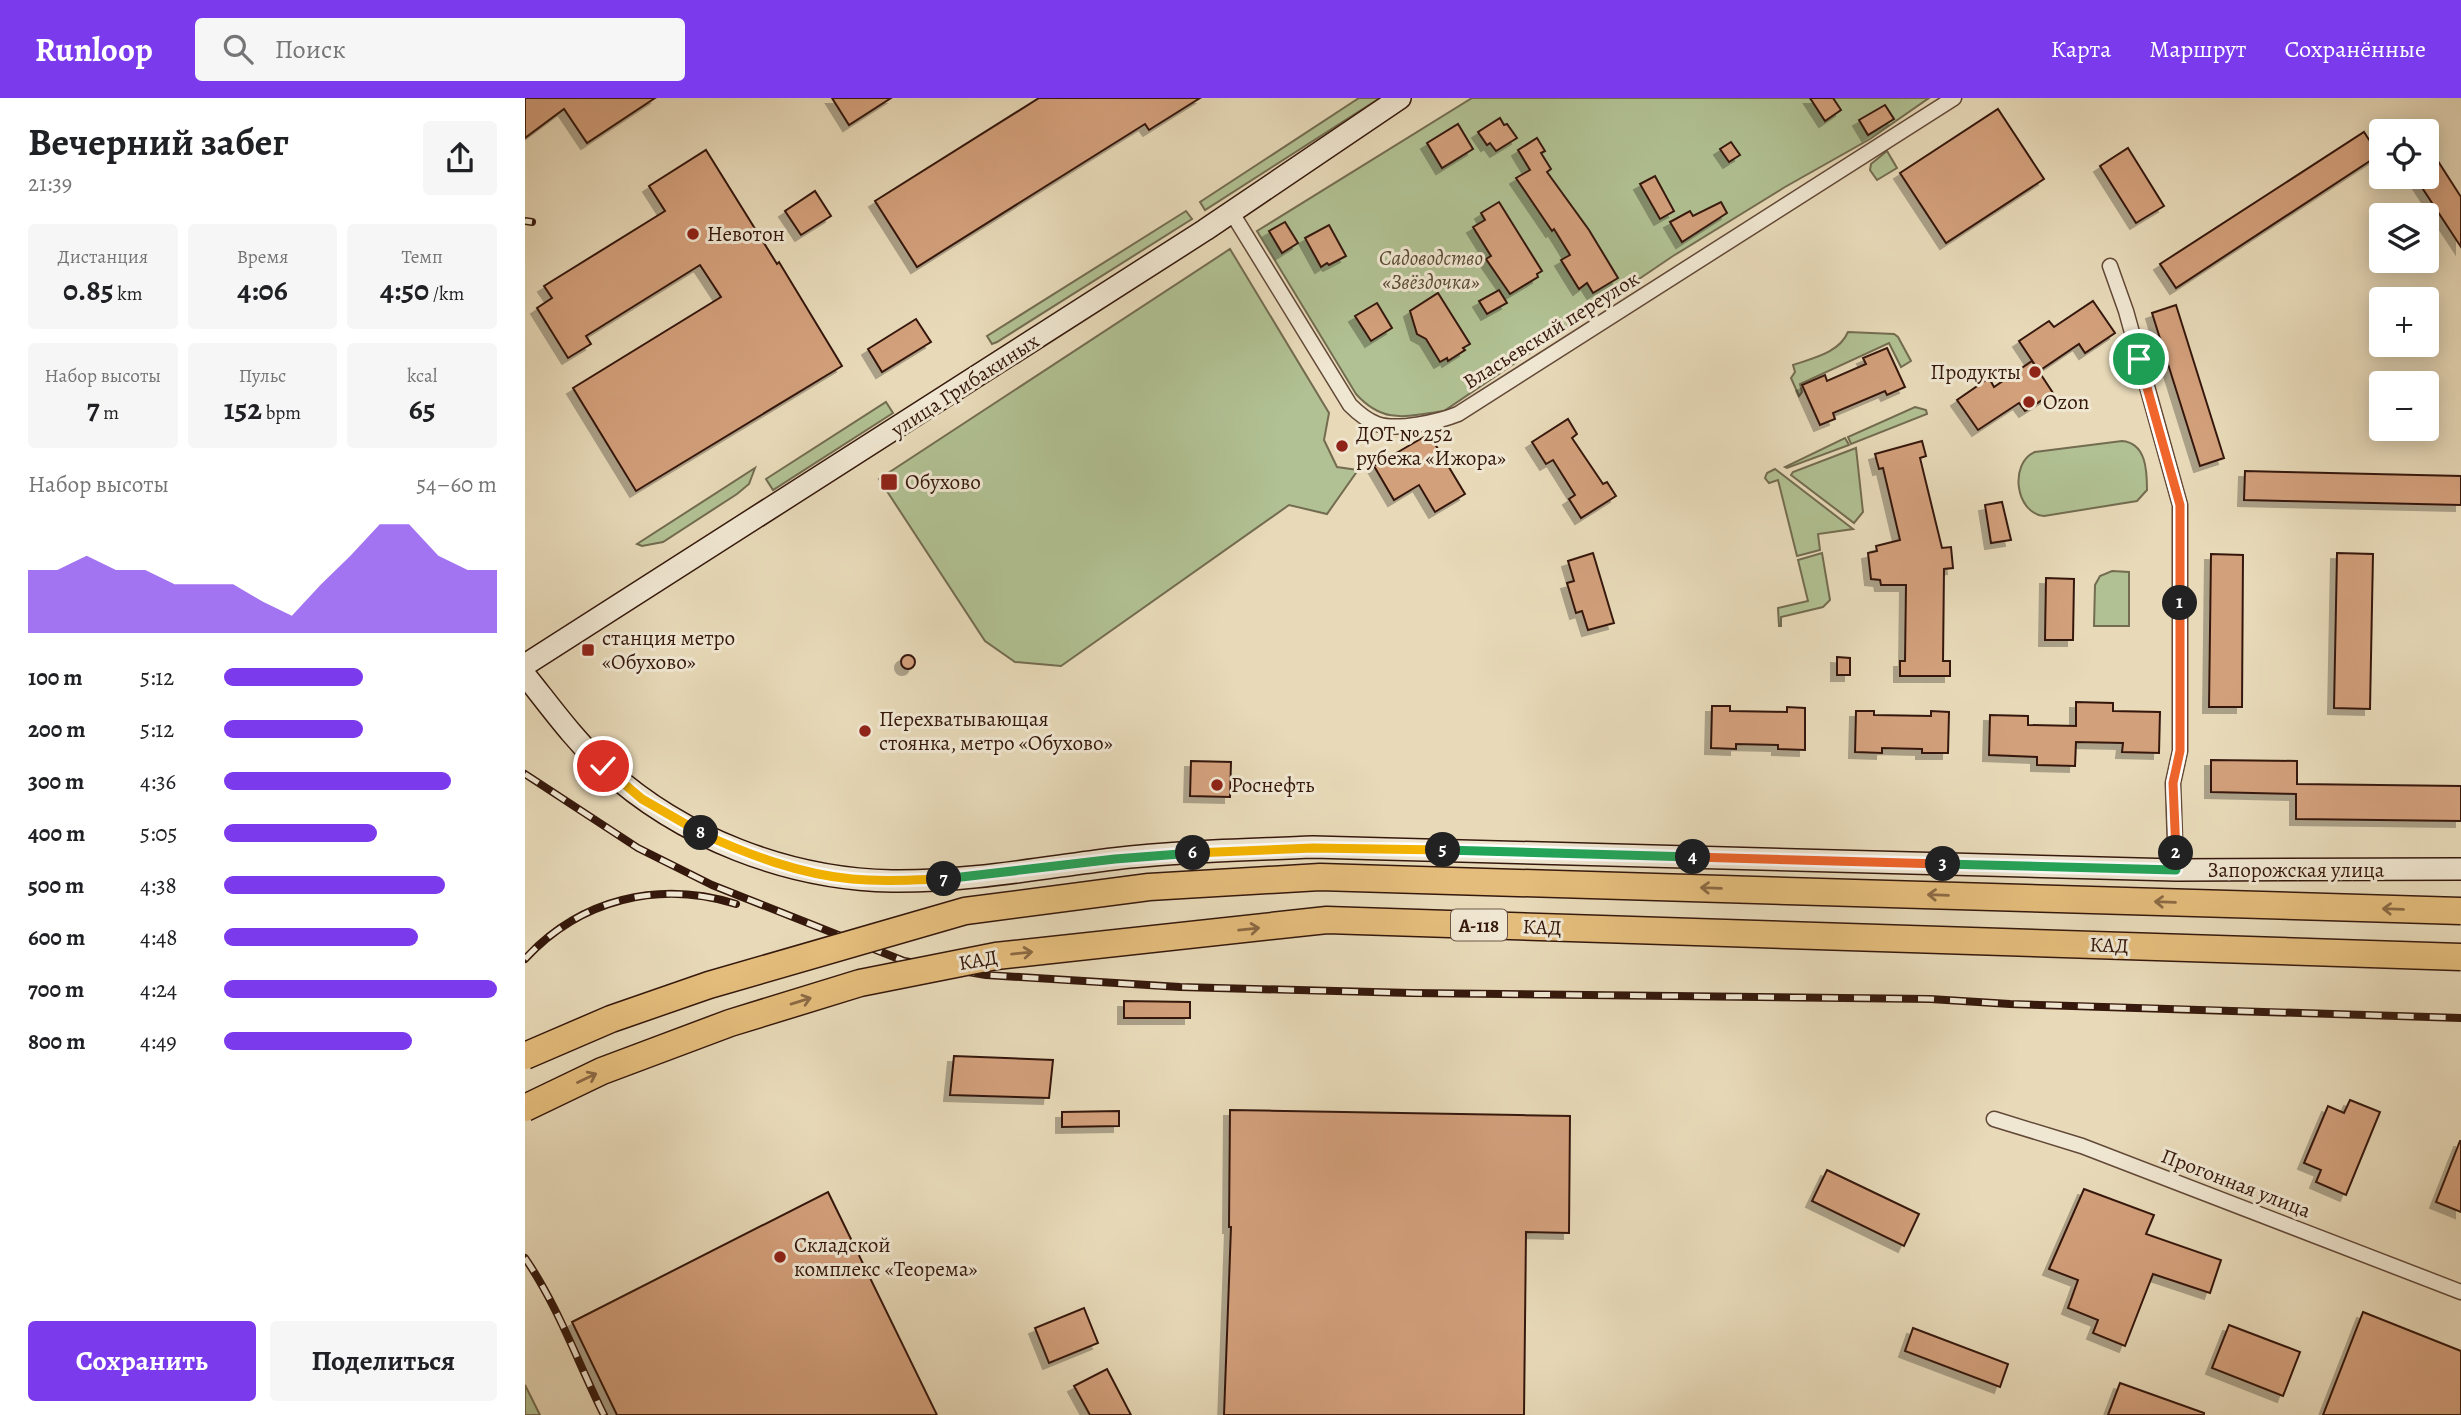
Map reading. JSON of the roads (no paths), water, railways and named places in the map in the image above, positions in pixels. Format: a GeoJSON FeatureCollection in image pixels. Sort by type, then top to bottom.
{"type":"FeatureCollection","features":[{"type":"Feature","properties":{"kind":"highway","name":"КАД"},"geometry":{"type":"LineString","coordinates":[[525,1056],[611,1019],[709,985],[965,911],[1149,887],[1320,877],[2461,911]]}},
{"type":"Feature","properties":{"kind":"highway","name":"КАД"},"geometry":{"type":"LineString","coordinates":[[525,1108],[602,1071],[730,1023],[860,983],[996,956],[1327,920],[2461,957]]}},
{"type":"Feature","properties":{"kind":"street","name":"улица Грибакиных"},"geometry":{"type":"LineString","coordinates":[[525,665],[1232,213],[1400,98]]}},
{"type":"Feature","properties":{"kind":"street","name":"Власьевский переулок"},"geometry":{"type":"LineString","coordinates":[[1232,213],[1350,405],[1379,425],[1395,426],[1441,420],[1469,407],[1954,98]]}},
{"type":"Feature","properties":{"kind":"street"},"geometry":{"type":"LineString","coordinates":[[2110,266],[2126,310],[2180,505],[2180,751],[2173,783],[2176,870]]}},
{"type":"Feature","properties":{"kind":"street","name":"Запорожская улица"},"geometry":{"type":"LineString","coordinates":[[525,674],[571,732],[603,766],[642,799],[687,826],[728,845],[796,869],[850,879],[944,879],[1173,853],[1313,848],[2176,870],[2461,869]]}},
{"type":"Feature","properties":{"kind":"street","name":"Прогонная улица"},"geometry":{"type":"LineString","coordinates":[[1994,1119],[2082,1146],[2461,1292]]}},
{"type":"Feature","properties":{"kind":"railway"},"geometry":{"type":"LineString","coordinates":[[525,221],[532,222]]}},
{"type":"Feature","properties":{"kind":"railway"},"geometry":{"type":"LineString","coordinates":[[525,774],[638,848],[712,885],[904,961],[986,975],[1180,987],[1411,993],[1930,999],[2010,1004],[2461,1018]]}},
{"type":"Feature","properties":{"kind":"railway"},"geometry":{"type":"LineString","coordinates":[[525,959],[547,938],[570,922],[622,900],[678,894],[736,904]]}},
{"type":"Feature","properties":{"kind":"railway"},"geometry":{"type":"LineString","coordinates":[[525,1258],[558,1315],[604,1415]]}},
{"type":"Feature","properties":{"kind":"place","name":"Невотон"},"geometry":{"type":"Point","coordinates":[693,234]}},
{"type":"Feature","properties":{"kind":"place","name":"Продукты"},"geometry":{"type":"Point","coordinates":[2035,372]}},
{"type":"Feature","properties":{"kind":"place","name":"Ozon"},"geometry":{"type":"Point","coordinates":[2029,402]}},
{"type":"Feature","properties":{"kind":"place","name":"ДОТ № 252 рубежа «Ижора»"},"geometry":{"type":"Point","coordinates":[1342,446]}},
{"type":"Feature","properties":{"kind":"place","name":"Обухово"},"geometry":{"type":"Point","coordinates":[889,482]}},
{"type":"Feature","properties":{"kind":"place","name":"станция метро «Обухово»"},"geometry":{"type":"Point","coordinates":[588,650]}},
{"type":"Feature","properties":{"kind":"place","name":"Перехватывающая стоянка, метро «Обухово»"},"geometry":{"type":"Point","coordinates":[865,731]}},
{"type":"Feature","properties":{"kind":"place","name":"Роснефть"},"geometry":{"type":"Point","coordinates":[1217,785]}},
{"type":"Feature","properties":{"kind":"place","name":"Складской комплекс «Теорема»"},"geometry":{"type":"Point","coordinates":[780,1257]}},
{"type":"Feature","properties":{"kind":"park label","name":"Садоводство «Звёздочка»"},"geometry":{"type":"Point","coordinates":[1431,270]}}]}
